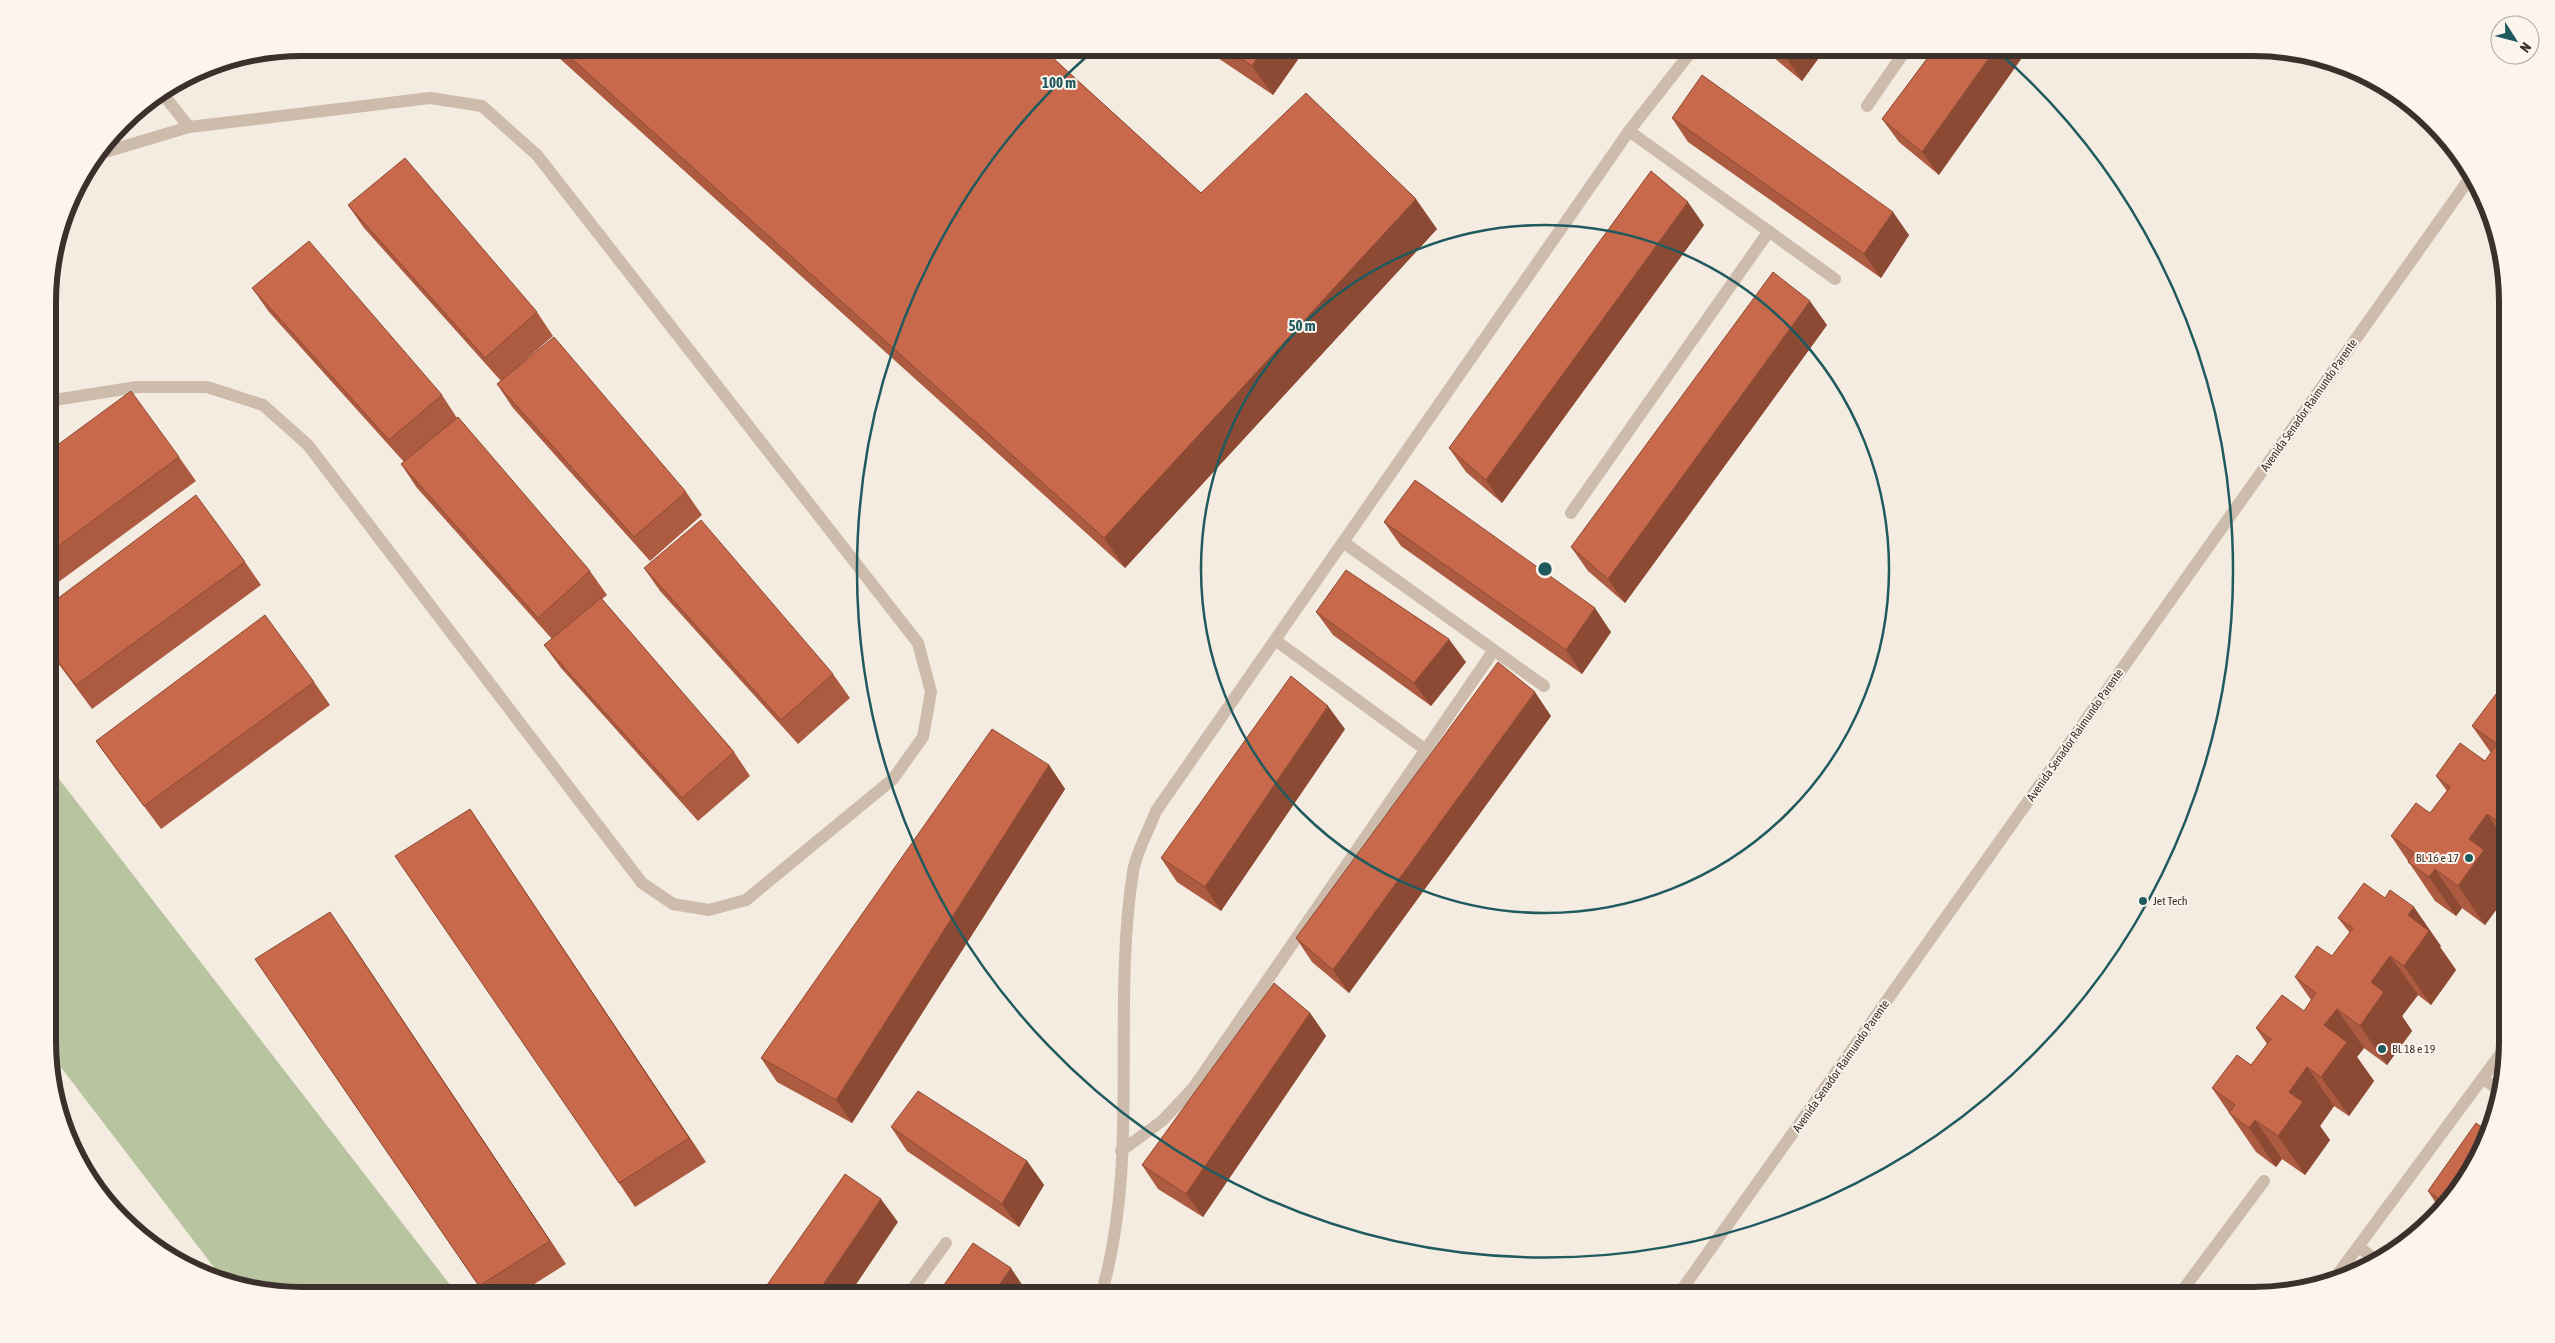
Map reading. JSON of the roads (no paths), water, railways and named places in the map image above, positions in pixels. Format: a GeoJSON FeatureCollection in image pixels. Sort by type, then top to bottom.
{"type":"FeatureCollection","features":[{"type":"Feature","properties":{"kind":"street"},"geometry":{"type":"LineString","coordinates":[[1103,1287],[1112,1257],[1121,1151],[1126,944],[1133,870],[1156,811],[1629,131],[1688,56]]}},
{"type":"Feature","properties":{"kind":"street"},"geometry":{"type":"LineString","coordinates":[[1867,106],[1901,56]]}},
{"type":"Feature","properties":{"kind":"street"},"geometry":{"type":"LineString","coordinates":[[166,98],[189,127]]}},
{"type":"Feature","properties":{"kind":"street"},"geometry":{"type":"LineString","coordinates":[[56,400],[137,387],[207,387],[263,406],[308,445],[642,883],[673,904],[709,910],[746,900],[893,779],[923,737],[931,692],[918,643],[537,155],[482,106],[430,98],[189,127],[108,151]]}},
{"type":"Feature","properties":{"kind":"street"},"geometry":{"type":"LineString","coordinates":[[1629,131],[1835,279]]}},
{"type":"Feature","properties":{"kind":"street","name":"Avenida Senador Raimundo Parente"},"geometry":{"type":"LineString","coordinates":[[1684,1287],[2467,182]]}},
{"type":"Feature","properties":{"kind":"street"},"geometry":{"type":"LineString","coordinates":[[1571,513],[1769,231]]}},
{"type":"Feature","properties":{"kind":"street"},"geometry":{"type":"LineString","coordinates":[[1343,542],[1544,686]]}},
{"type":"Feature","properties":{"kind":"street"},"geometry":{"type":"LineString","coordinates":[[1275,640],[1426,750]]}},
{"type":"Feature","properties":{"kind":"street"},"geometry":{"type":"LineString","coordinates":[[1121,1151],[1162,1121],[1194,1087],[1494,650]]}},
{"type":"Feature","properties":{"kind":"street"},"geometry":{"type":"LineString","coordinates":[[2341,1270],[2498,1058]]}},
{"type":"Feature","properties":{"kind":"street"},"geometry":{"type":"LineString","coordinates":[[2483,1079],[2494,1087]]}},
{"type":"Feature","properties":{"kind":"street"},"geometry":{"type":"LineString","coordinates":[[2185,1287],[2264,1180]]}},
{"type":"Feature","properties":{"kind":"street"},"geometry":{"type":"LineString","coordinates":[[914,1287],[946,1243]]}},
{"type":"Feature","properties":{"kind":"street"},"geometry":{"type":"LineString","coordinates":[[2359,1247],[2371,1256]]}},
{"type":"Feature","properties":{"kind":"place","name":"BL 16 e 17"},"geometry":{"type":"Point","coordinates":[2469,858]}},
{"type":"Feature","properties":{"kind":"place","name":"Jet Tech"},"geometry":{"type":"Point","coordinates":[2143,901]}},
{"type":"Feature","properties":{"kind":"place","name":"BL 18 e 19"},"geometry":{"type":"Point","coordinates":[2382,1049]}}]}
